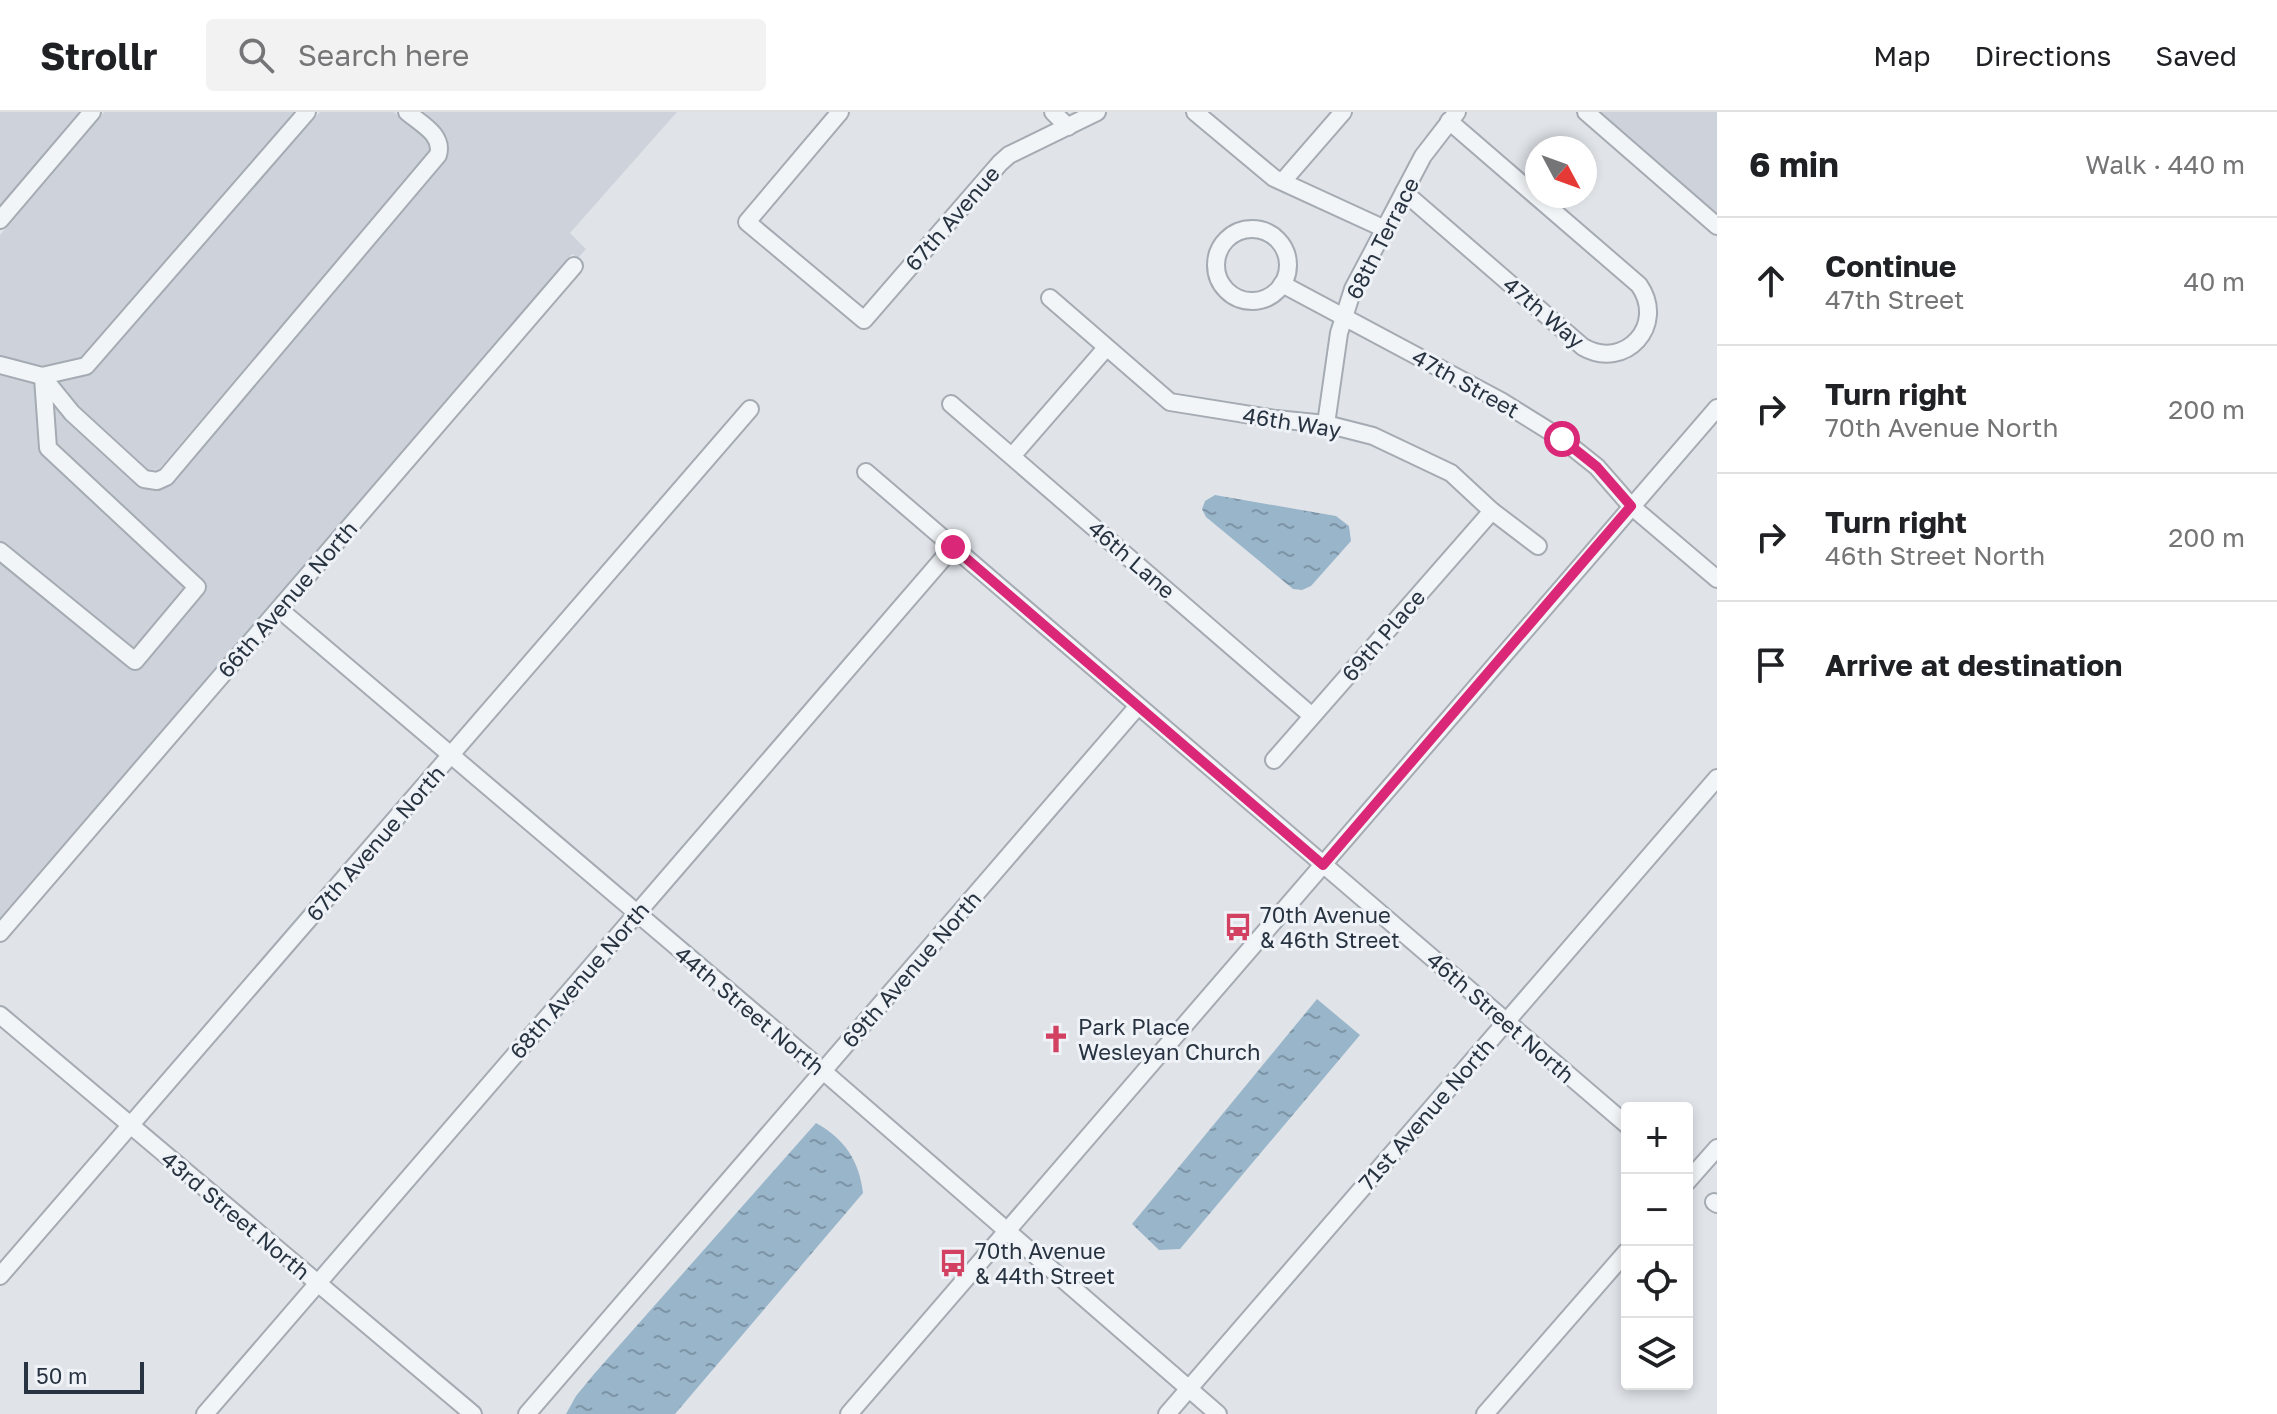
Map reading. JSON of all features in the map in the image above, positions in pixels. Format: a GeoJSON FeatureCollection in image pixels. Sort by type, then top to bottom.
{"type":"FeatureCollection","features":[{"type":"Feature","properties":{"kind":"street"},"geometry":{"type":"LineString","coordinates":[[0,220],[92,112]]}},
{"type":"Feature","properties":{"kind":"street"},"geometry":{"type":"LineString","coordinates":[[0,365],[42,376],[86,366],[307,112]]}},
{"type":"Feature","properties":{"kind":"street"},"geometry":{"type":"LineString","coordinates":[[42,376],[72,413],[144,479],[157,481],[166,477],[438,155],[441,148],[438,138],[407,112]]}},
{"type":"Feature","properties":{"kind":"street","name":"67th Avenue"},"geometry":{"type":"LineString","coordinates":[[840,112],[747,222],[864,320],[1000,163],[1009,155],[1097,112]]}},
{"type":"Feature","properties":{"kind":"street"},"geometry":{"type":"LineString","coordinates":[[1053,112],[1068,127]]}},
{"type":"Feature","properties":{"kind":"street"},"geometry":{"type":"LineString","coordinates":[[1195,112],[1274,178],[1385,229]]}},
{"type":"Feature","properties":{"kind":"street"},"geometry":{"type":"LineString","coordinates":[[1283,181],[1343,112]]}},
{"type":"Feature","properties":{"kind":"street"},"geometry":{"type":"LineString","coordinates":[[1586,112],[1717,226]]}},
{"type":"Feature","properties":{"kind":"street","name":"47th Way"},"geometry":{"type":"LineString","coordinates":[[1404,192],[1583,347],[1593,353],[1615,354],[1638,340],[1649,317],[1645,294],[1639,285],[1453,117]]}},
{"type":"Feature","properties":{"kind":"street","name":"68th Terrace"},"geometry":{"type":"LineString","coordinates":[[1326,424],[1332,369],[1353,289],[1431,144],[1453,117]]}},
{"type":"Feature","properties":{"kind":"street"},"geometry":{"type":"LineString","coordinates":[[1257,229],[1278,240],[1287,261],[1287,273],[1282,284],[1264,299],[1241,299],[1230,294],[1217,275],[1216,263],[1225,242],[1245,230],[1257,229]]}},
{"type":"Feature","properties":{"kind":"street","name":"66th Avenue North"},"geometry":{"type":"LineString","coordinates":[[0,933],[574,266]]}},
{"type":"Feature","properties":{"kind":"street","name":"47th Street"},"geometry":{"type":"LineString","coordinates":[[1282,284],[1501,401],[1562,439],[1597,467],[1631,506],[1717,579]]}},
{"type":"Feature","properties":{"kind":"street","name":"46th Way"},"geometry":{"type":"LineString","coordinates":[[1050,298],[1170,402],[1326,424],[1373,436],[1451,473],[1492,511],[1538,546]]}},
{"type":"Feature","properties":{"kind":"street"},"geometry":{"type":"LineString","coordinates":[[1013,455],[1106,348]]}},
{"type":"Feature","properties":{"kind":"street"},"geometry":{"type":"LineString","coordinates":[[0,551],[135,661],[197,587],[48,448],[42,376]]}},
{"type":"Feature","properties":{"kind":"street","name":"46th Lane"},"geometry":{"type":"LineString","coordinates":[[951,404],[1312,716]]}},
{"type":"Feature","properties":{"kind":"street"},"geometry":{"type":"LineString","coordinates":[[849,1414],[1717,408]]}},
{"type":"Feature","properties":{"kind":"street","name":"67th Avenue North"},"geometry":{"type":"LineString","coordinates":[[0,1276],[750,409]]}},
{"type":"Feature","properties":{"kind":"street","name":"46th Street North"},"geometry":{"type":"LineString","coordinates":[[866,472],[1621,1120]]}},
{"type":"Feature","properties":{"kind":"street","name":"69th Place"},"geometry":{"type":"LineString","coordinates":[[1274,760],[1492,511]]}},
{"type":"Feature","properties":{"kind":"street","name":"68th Avenue North"},"geometry":{"type":"LineString","coordinates":[[205,1414],[953,547]]}},
{"type":"Feature","properties":{"kind":"street","name":"44th Street North"},"geometry":{"type":"LineString","coordinates":[[279,609],[823,1071],[1218,1414]]}},
{"type":"Feature","properties":{"kind":"street","name":"69th Avenue North"},"geometry":{"type":"LineString","coordinates":[[527,1414],[1138,706]]}},
{"type":"Feature","properties":{"kind":"street","name":"71st Avenue North"},"geometry":{"type":"LineString","coordinates":[[1167,1414],[1717,778]]}},
{"type":"Feature","properties":{"kind":"street","name":"43rd Street North"},"geometry":{"type":"LineString","coordinates":[[0,1015],[473,1414]]}},
{"type":"Feature","properties":{"kind":"street"},"geometry":{"type":"LineString","coordinates":[[1693,1174],[1717,1148]]}},
{"type":"Feature","properties":{"kind":"street"},"geometry":{"type":"LineString","coordinates":[[1485,1414],[1621,1258]]}},
{"type":"Feature","properties":{"kind":"shaded area"},"geometry":{"type":"Polygon","coordinates":[[[0,112],[79,112],[0,206],[0,112]]]}},
{"type":"Feature","properties":{"kind":"shaded area"},"geometry":{"type":"Polygon","coordinates":[[[104,112],[295,112],[80,358],[40,367],[7,359],[0,355],[0,235],[104,112]]]}},
{"type":"Feature","properties":{"kind":"shaded area"},"geometry":{"type":"Polygon","coordinates":[[[320,112],[394,112],[431,143],[430,151],[159,469],[147,471],[78,408],[57,382],[93,372],[320,112]]]}},
{"type":"Feature","properties":{"kind":"shaded area"},"geometry":{"type":"Polygon","coordinates":[[[420,112],[677,112],[570,233],[586,249],[578,258],[572,254],[0,919],[0,562],[130,668],[142,667],[204,593],[203,581],[56,445],[53,405],[139,486],[157,490],[171,484],[446,161],[449,151],[447,137],[420,112]]]}},
{"type":"Feature","properties":{"kind":"shaded area"},"geometry":{"type":"Polygon","coordinates":[[[1599,112],[1717,112],[1717,215],[1599,112]]]}},
{"type":"Feature","properties":{"kind":"shaded area"},"geometry":{"type":"Polygon","coordinates":[[[0,375],[34,383],[38,448],[42,454],[185,587],[133,649],[0,541],[0,375]]]}},
{"type":"Feature","properties":{"kind":"water"},"geometry":{"type":"Polygon","coordinates":[[[1215,495],[1336,516],[1349,526],[1351,541],[1311,586],[1302,590],[1293,589],[1206,517],[1202,509],[1205,501],[1215,495]]]}},
{"type":"Feature","properties":{"kind":"water"},"geometry":{"type":"Polygon","coordinates":[[[1317,999],[1360,1035],[1180,1249],[1159,1250],[1132,1224],[1317,999]]]}},
{"type":"Feature","properties":{"kind":"water"},"geometry":{"type":"Polygon","coordinates":[[[816,1123],[835,1136],[849,1152],[863,1193],[675,1414],[566,1414],[594,1374],[816,1123]]]}},
{"type":"Feature","properties":{"kind":"place","name":"70th Avenue & 46th Street"},"geometry":{"type":"Point","coordinates":[1238,927]}},
{"type":"Feature","properties":{"kind":"place","name":"Park Place Wesleyan Church"},"geometry":{"type":"Point","coordinates":[1056,1039]}},
{"type":"Feature","properties":{"kind":"place","name":"70th Avenue & 44th Street"},"geometry":{"type":"Point","coordinates":[953,1263]}},
{"type":"Feature","properties":{"kind":"route"},"geometry":{"type":"LineString","coordinates":[[953,547],[1323,865],[1631,506],[1597,467],[1562,439]]}}]}
